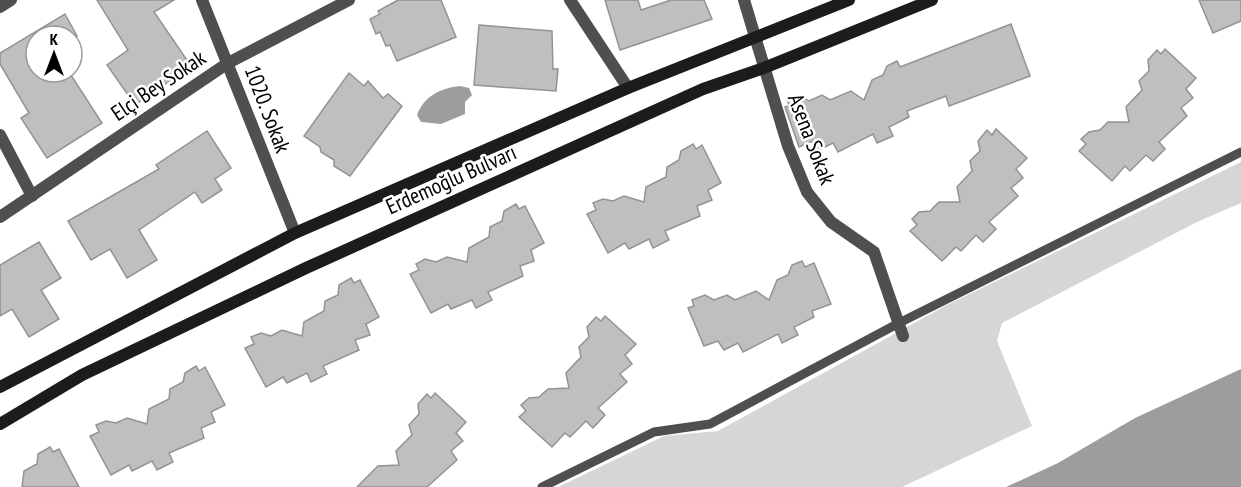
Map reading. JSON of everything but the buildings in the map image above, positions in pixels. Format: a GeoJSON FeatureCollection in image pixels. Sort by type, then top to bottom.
{"type":"FeatureCollection","features":[{"type":"Feature","properties":{"kind":"main road","name":"Erdemoğlu Bulvarı"},"geometry":{"type":"LineString","coordinates":[[0,387],[295,233],[628,88],[849,0]]}},
{"type":"Feature","properties":{"kind":"main road","name":"Erdemoğlu Bulvarı"},"geometry":{"type":"LineString","coordinates":[[0,424],[82,375],[306,268],[704,89],[764,68],[932,0]]}},
{"type":"Feature","properties":{"kind":"street"},"geometry":{"type":"LineString","coordinates":[[0,7],[10,0]]}},
{"type":"Feature","properties":{"kind":"street","name":"1020. Sokak"},"geometry":{"type":"LineString","coordinates":[[202,0],[295,233]]}},
{"type":"Feature","properties":{"kind":"street","name":"Elçi Bey Sokak"},"geometry":{"type":"LineString","coordinates":[[0,217],[228,63],[349,0]]}},
{"type":"Feature","properties":{"kind":"street"},"geometry":{"type":"LineString","coordinates":[[570,0],[628,88]]}},
{"type":"Feature","properties":{"kind":"street","name":"Asena Sokak"},"geometry":{"type":"LineString","coordinates":[[744,0],[788,146],[807,192],[831,222],[874,252],[903,336]]}},
{"type":"Feature","properties":{"kind":"street"},"geometry":{"type":"LineString","coordinates":[[0,135],[32,196]]}},
{"type":"Feature","properties":{"kind":"lane"},"geometry":{"type":"LineString","coordinates":[[542,487],[654,432],[710,424],[898,323],[1241,152]]}},
{"type":"Feature","properties":{"kind":"shaded area"},"geometry":{"type":"Polygon","coordinates":[[[460,86],[469,88],[472,95],[465,102],[465,114],[441,124],[421,122],[417,115],[429,98],[440,91],[460,86]]]}},
{"type":"Feature","properties":{"kind":"shaded area"},"geometry":{"type":"Polygon","coordinates":[[[1241,162],[1241,203],[1197,222],[1002,323],[997,341],[1032,426],[902,487],[558,487],[664,436],[718,431],[947,305],[1241,162]]]}},
{"type":"Feature","properties":{"kind":"shaded area"},"geometry":{"type":"Polygon","coordinates":[[[1241,369],[1241,487],[1006,487],[1058,463],[1135,418],[1241,369]]]}}]}
